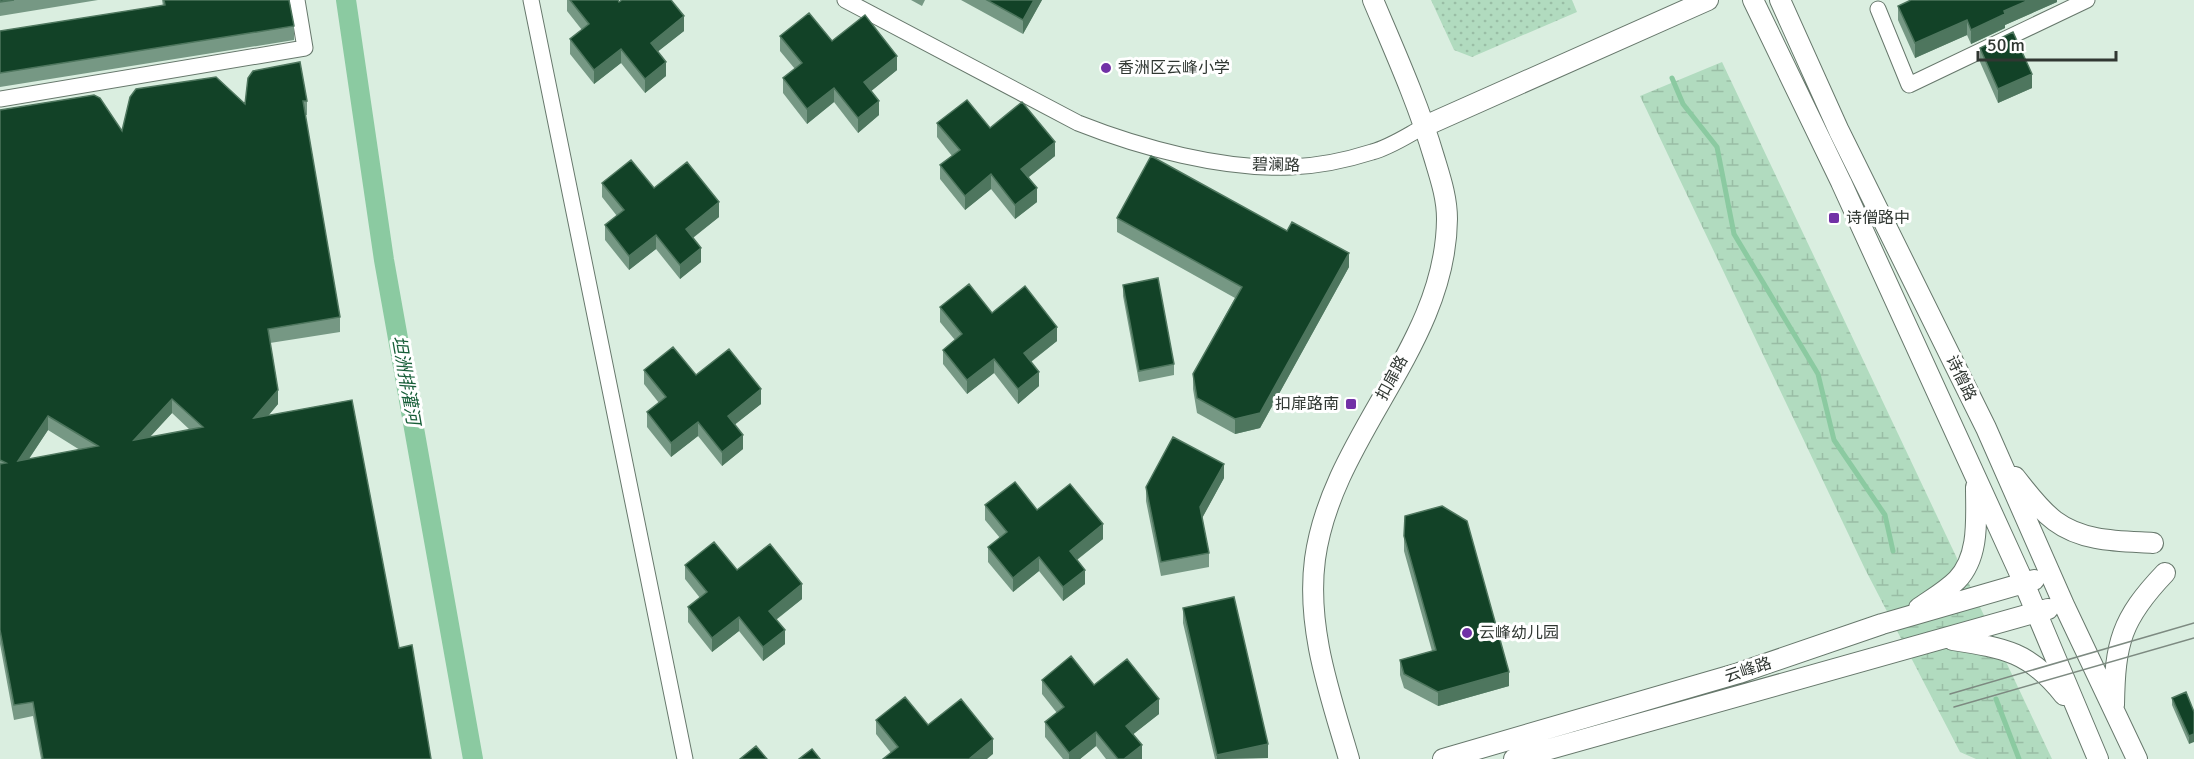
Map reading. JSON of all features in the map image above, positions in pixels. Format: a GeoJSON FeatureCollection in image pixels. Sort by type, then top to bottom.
{"type":"FeatureCollection","features":[{"type":"Feature","properties":{"kind":"street"},"geometry":{"type":"LineString","coordinates":[[0,99],[305,48],[297,0]]}},
{"type":"Feature","properties":{"kind":"street"},"geometry":{"type":"LineString","coordinates":[[531,0],[685,759]]}},
{"type":"Feature","properties":{"kind":"street","name":"碧澜路"},"geometry":{"type":"LineString","coordinates":[[845,0],[1069,119],[1110,136],[1165,151],[1244,165],[1291,167],[1343,160],[1373,152],[1425,126],[1708,0]]}},
{"type":"Feature","properties":{"kind":"street","name":"扣扉路"},"geometry":{"type":"LineString","coordinates":[[1349,759],[1317,641],[1313,594],[1315,560],[1322,525],[1335,486],[1422,322],[1440,278],[1447,218],[1445,194],[1425,126],[1373,0]]}},
{"type":"Feature","properties":{"kind":"street","name":"诗僧路"},"geometry":{"type":"LineString","coordinates":[[1753,0],[1841,182],[2024,583],[2098,759]]}},
{"type":"Feature","properties":{"kind":"street","name":"诗僧路"},"geometry":{"type":"LineString","coordinates":[[1780,0],[1839,131],[1999,458],[2064,605],[2137,759]]}},
{"type":"Feature","properties":{"kind":"street"},"geometry":{"type":"LineString","coordinates":[[1878,9],[1910,85],[2087,0]]}},
{"type":"Feature","properties":{"kind":"street"},"geometry":{"type":"LineString","coordinates":[[1999,458],[2036,503],[2063,526],[2075,532],[2108,541],[2153,543]]}},
{"type":"Feature","properties":{"kind":"street"},"geometry":{"type":"LineString","coordinates":[[1905,618],[1948,588],[1964,572],[1976,539],[1976,478]]}},
{"type":"Feature","properties":{"kind":"street"},"geometry":{"type":"LineString","coordinates":[[2114,711],[2115,669],[2121,636],[2133,611],[2165,573]]}},
{"type":"Feature","properties":{"kind":"street","name":"云峰路"},"geometry":{"type":"LineString","coordinates":[[1443,759],[1739,673],[1905,618],[2051,575]]}},
{"type":"Feature","properties":{"kind":"street","name":"云峰路"},"geometry":{"type":"LineString","coordinates":[[1514,759],[2064,605]]}},
{"type":"Feature","properties":{"kind":"street"},"geometry":{"type":"LineString","coordinates":[[1947,639],[1992,646],[2034,663],[2054,681],[2076,710]]}},
{"type":"Feature","properties":{"kind":"green space"},"geometry":{"type":"Polygon","coordinates":[[[1431,0],[1572,0],[1577,12],[1472,57],[1454,50],[1431,0]]]}},
{"type":"Feature","properties":{"kind":"green space"},"geometry":{"type":"Polygon","coordinates":[[[1722,62],[2052,759],[1976,759],[1960,752],[1865,569],[1640,96],[1722,62]]]}},
{"type":"Feature","properties":{"kind":"building"},"geometry":{"type":"Polygon","coordinates":[[[164,0],[289,0],[294,26],[0,73],[0,31],[165,5],[164,0]]]}},
{"type":"Feature","properties":{"kind":"building"},"geometry":{"type":"Polygon","coordinates":[[[570,0],[618,0],[619,2],[622,0],[671,0],[684,16],[651,43],[666,62],[645,79],[621,49],[594,70],[570,39],[589,24],[570,0]]]}},
{"type":"Feature","properties":{"kind":"building"},"geometry":{"type":"Polygon","coordinates":[[[987,0],[1034,0],[1023,20],[987,0]]]}},
{"type":"Feature","properties":{"kind":"building"},"geometry":{"type":"Polygon","coordinates":[[[1911,0],[2029,0],[1971,30],[1967,20],[1915,43],[1898,6],[1911,0]]]}},
{"type":"Feature","properties":{"kind":"building"},"geometry":{"type":"Polygon","coordinates":[[[809,13],[832,41],[865,15],[897,56],[864,82],[879,101],[858,118],[834,88],[807,109],[783,78],[802,63],[780,36],[809,13]]]}},
{"type":"Feature","properties":{"kind":"building"},"geometry":{"type":"Polygon","coordinates":[[[2013,32],[2032,74],[1998,89],[1980,48],[2013,32]]]}},
{"type":"Feature","properties":{"kind":"building"},"geometry":{"type":"Polygon","coordinates":[[[300,62],[307,101],[303,101],[340,317],[268,329],[278,390],[254,418],[352,400],[399,648],[412,645],[431,759],[43,759],[33,702],[14,705],[0,630],[0,464],[6,463],[0,460],[0,110],[94,95],[100,98],[122,131],[130,97],[136,89],[216,77],[245,104],[248,78],[253,71],[300,62]],[[172,399],[134,440],[203,427],[172,399]],[[48,416],[18,461],[98,446],[48,416]]]}},
{"type":"Feature","properties":{"kind":"building"},"geometry":{"type":"Polygon","coordinates":[[[967,100],[990,128],[1022,102],[1055,142],[1021,169],[1037,188],[1015,205],[991,174],[965,196],[940,165],[960,150],[937,123],[967,100]]]}},
{"type":"Feature","properties":{"kind":"building"},"geometry":{"type":"Polygon","coordinates":[[[1151,156],[1287,231],[1292,222],[1349,253],[1260,413],[1235,419],[1197,398],[1193,374],[1242,287],[1117,218],[1151,156]]]}},
{"type":"Feature","properties":{"kind":"building"},"geometry":{"type":"Polygon","coordinates":[[[631,160],[654,188],[687,162],[719,202],[686,229],[701,248],[680,265],[656,235],[629,256],[605,225],[624,210],[602,183],[631,160]]]}},
{"type":"Feature","properties":{"kind":"building"},"geometry":{"type":"Polygon","coordinates":[[[1158,278],[1174,364],[1139,371],[1123,285],[1158,278]]]}},
{"type":"Feature","properties":{"kind":"building"},"geometry":{"type":"Polygon","coordinates":[[[969,284],[992,313],[1025,286],[1057,327],[1024,353],[1039,372],[1018,389],[994,359],[967,380],[943,350],[962,334],[940,307],[969,284]]]}},
{"type":"Feature","properties":{"kind":"building"},"geometry":{"type":"Polygon","coordinates":[[[673,347],[696,375],[729,349],[761,389],[728,416],[743,435],[722,452],[698,422],[671,443],[647,412],[666,397],[644,370],[673,347]]]}},
{"type":"Feature","properties":{"kind":"building"},"geometry":{"type":"Polygon","coordinates":[[[1173,437],[1224,464],[1200,507],[1209,553],[1161,562],[1146,487],[1173,437]]]}},
{"type":"Feature","properties":{"kind":"building"},"geometry":{"type":"Polygon","coordinates":[[[1015,482],[1037,510],[1070,484],[1103,524],[1070,551],[1085,570],[1063,587],[1039,557],[1013,578],[988,547],[1007,532],[985,505],[1015,482]]]}},
{"type":"Feature","properties":{"kind":"building"},"geometry":{"type":"Polygon","coordinates":[[[1442,506],[1467,521],[1509,672],[1438,692],[1404,674],[1400,660],[1436,650],[1404,536],[1405,516],[1442,506]]]}},
{"type":"Feature","properties":{"kind":"building"},"geometry":{"type":"Polygon","coordinates":[[[714,542],[737,570],[770,544],[802,584],[769,611],[785,630],[763,647],[739,617],[712,638],[688,607],[707,592],[685,565],[714,542]]]}},
{"type":"Feature","properties":{"kind":"building"},"geometry":{"type":"Polygon","coordinates":[[[1234,597],[1268,744],[1217,755],[1183,608],[1234,597]]]}},
{"type":"Feature","properties":{"kind":"building"},"geometry":{"type":"Polygon","coordinates":[[[1071,656],[1094,685],[1127,659],[1159,699],[1126,726],[1142,745],[1124,759],[1118,759],[1096,732],[1069,753],[1045,722],[1064,707],[1042,680],[1071,656]]]}},
{"type":"Feature","properties":{"kind":"building"},"geometry":{"type":"Polygon","coordinates":[[[2186,692],[2194,712],[2194,734],[2189,736],[2172,698],[2186,692]]]}},
{"type":"Feature","properties":{"kind":"building"},"geometry":{"type":"Polygon","coordinates":[[[905,697],[928,725],[961,699],[993,739],[969,759],[883,759],[898,747],[876,720],[905,697]]]}},
{"type":"Feature","properties":{"kind":"building"},"geometry":{"type":"Polygon","coordinates":[[[756,746],[767,759],[740,759],[756,746]]]}},
{"type":"Feature","properties":{"kind":"building"},"geometry":{"type":"Polygon","coordinates":[[[812,749],[820,759],[799,759],[812,749]]]}},
{"type":"Feature","properties":{"kind":"waterway","name":"坦洲排灌河"},"geometry":{"type":"LineString","coordinates":[[346,0],[384,260],[473,759]]}},
{"type":"Feature","properties":{"kind":"waterway"},"geometry":{"type":"LineString","coordinates":[[1672,78],[1683,104],[1717,147],[1734,234],[1818,374],[1834,440],[1885,515],[1893,551]]}},
{"type":"Feature","properties":{"kind":"waterway"},"geometry":{"type":"LineString","coordinates":[[1996,699],[2019,759]]}},
{"type":"Feature","properties":{"kind":"tram line"},"geometry":{"type":"LineString","coordinates":[[1950,694],[2194,623]]}},
{"type":"Feature","properties":{"kind":"tram line"},"geometry":{"type":"LineString","coordinates":[[1954,707],[2194,638]]}},
{"type":"Feature","properties":{"kind":"place","name":"香洲区云峰小学"},"geometry":{"type":"Point","coordinates":[1106,68]}},
{"type":"Feature","properties":{"kind":"place","name":"诗僧路中"},"geometry":{"type":"Point","coordinates":[1834,218]}},
{"type":"Feature","properties":{"kind":"place","name":"扣扉路南"},"geometry":{"type":"Point","coordinates":[1351,404]}},
{"type":"Feature","properties":{"kind":"place","name":"云峰幼儿园"},"geometry":{"type":"Point","coordinates":[1467,633]}}]}
